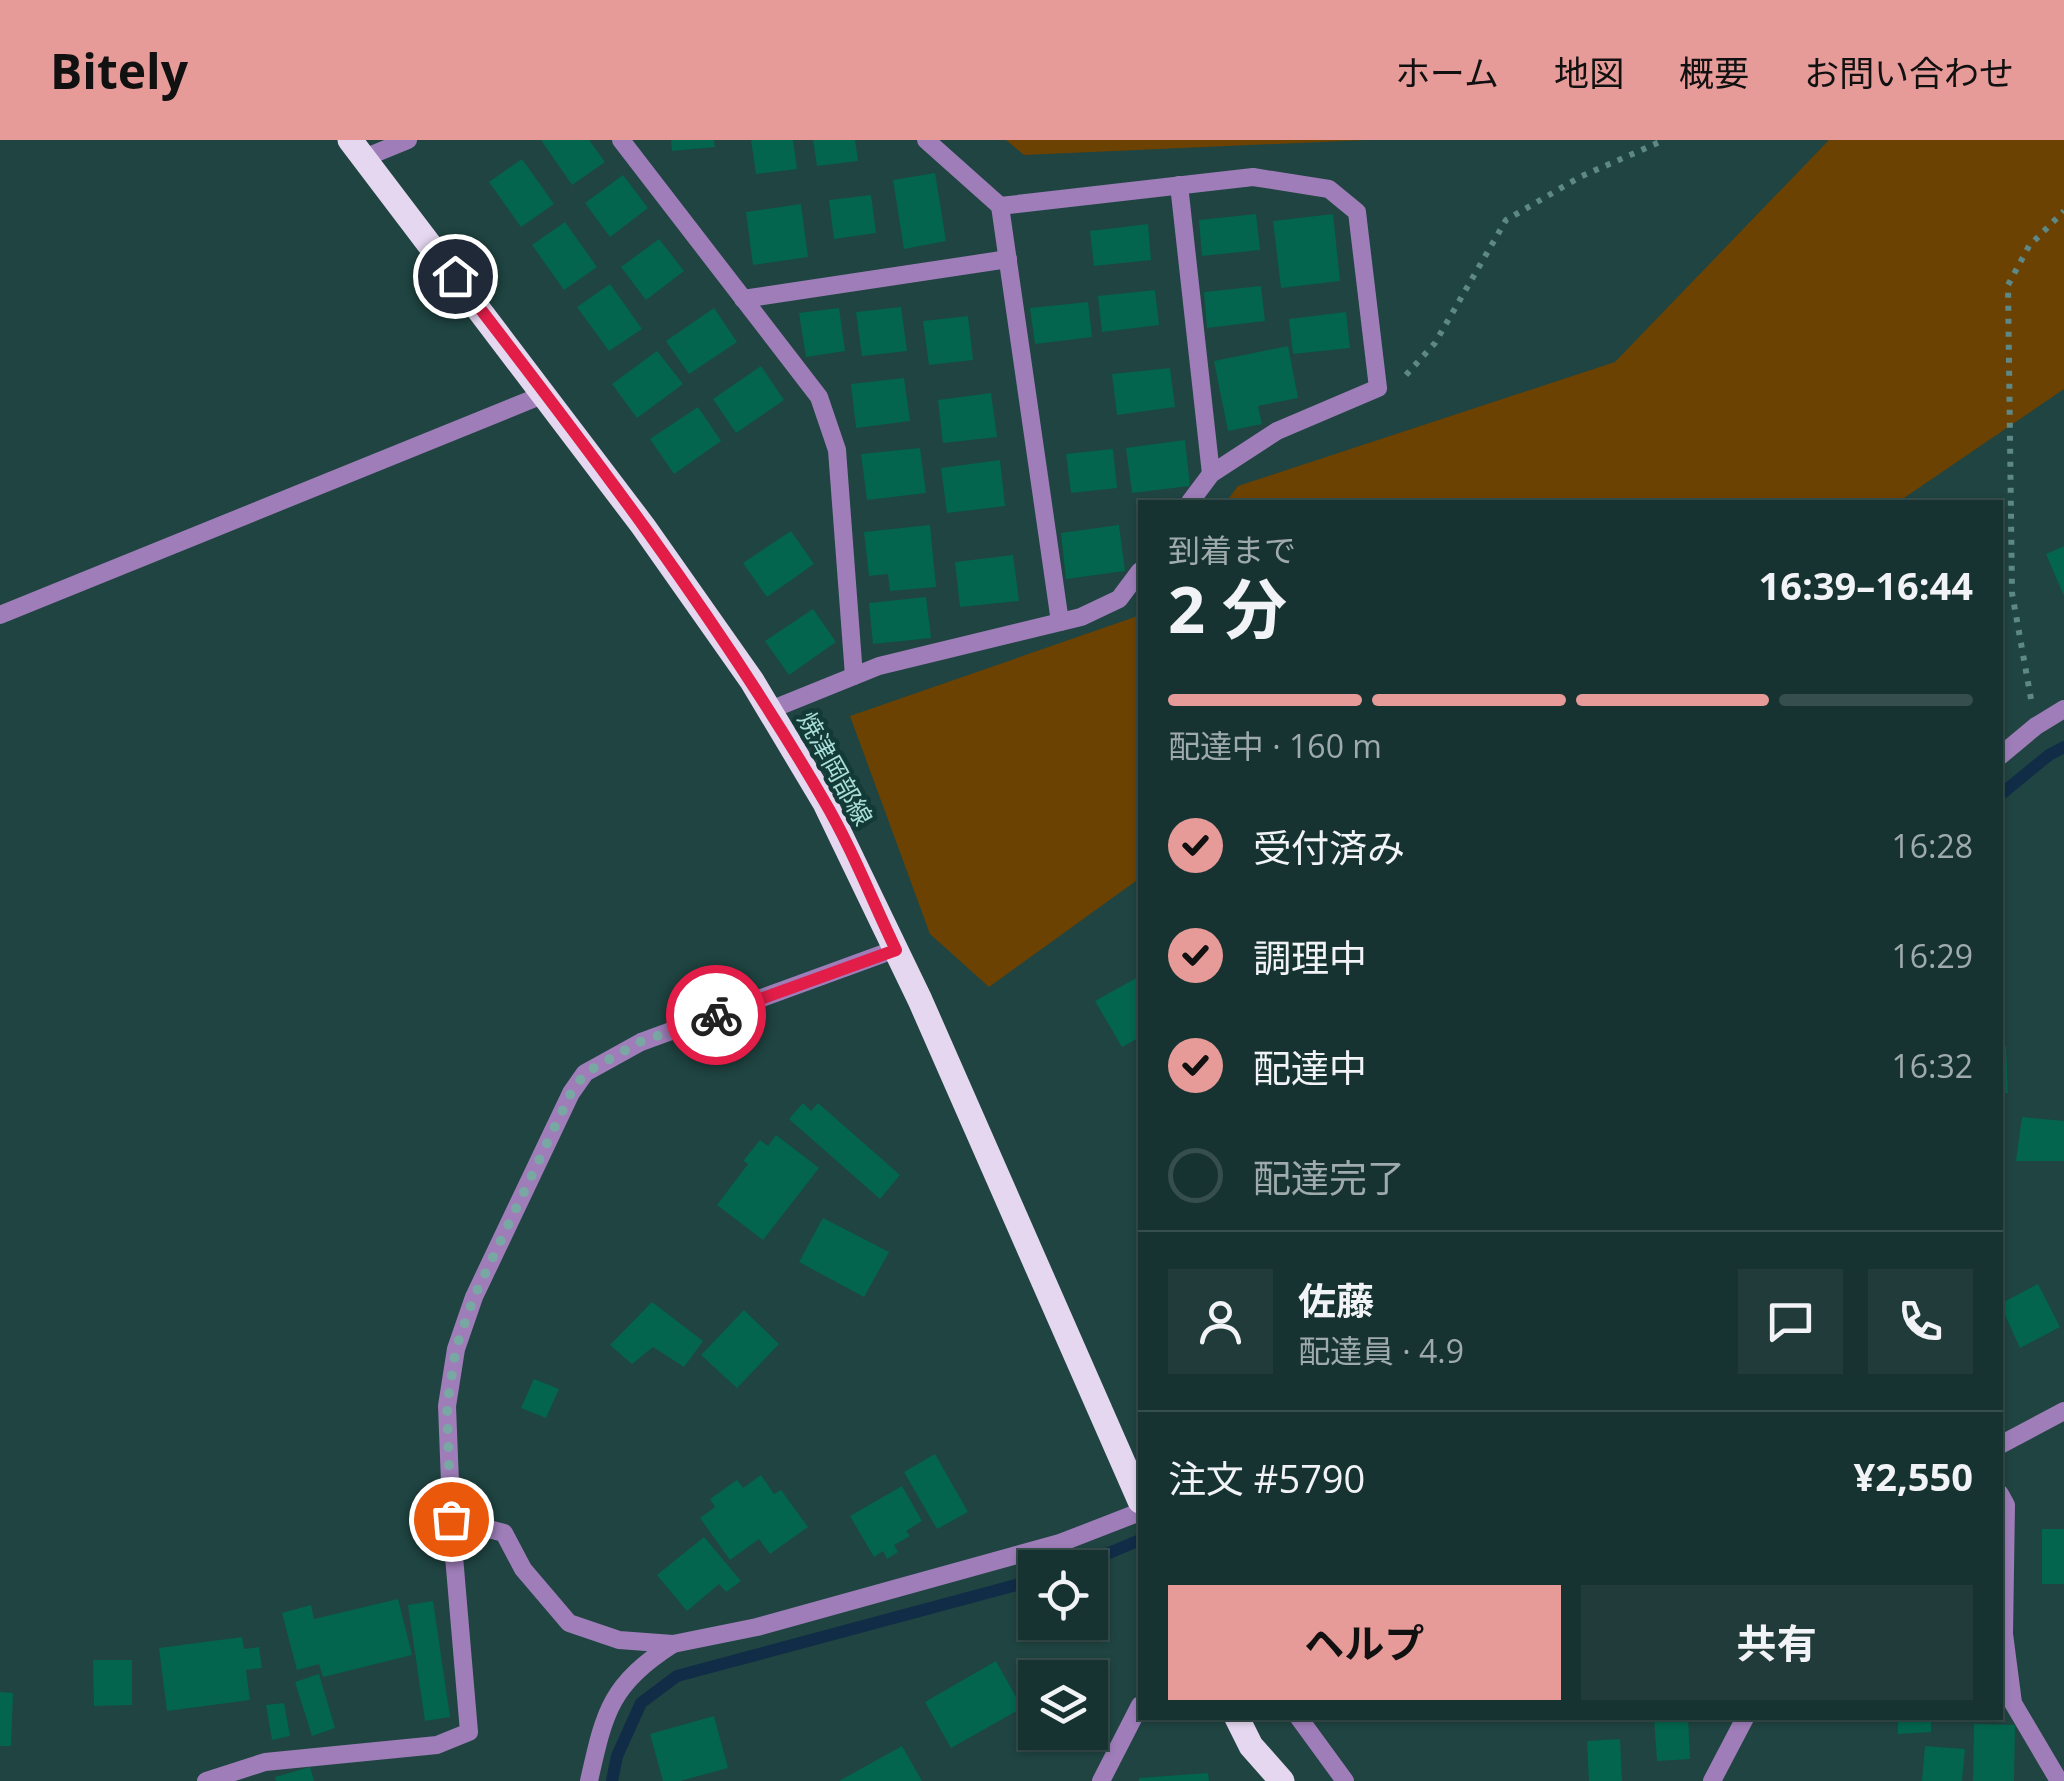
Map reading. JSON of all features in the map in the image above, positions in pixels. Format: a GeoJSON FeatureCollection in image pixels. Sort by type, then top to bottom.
{"type":"FeatureCollection","features":[{"type":"Feature","properties":{"kind":"main road","name":"焼津岡部線"},"geometry":{"type":"LineString","coordinates":[[357,149],[654,542],[770,710],[826,803],[896,950],[1138,1496]]}},
{"type":"Feature","properties":{"kind":"main road"},"geometry":{"type":"LineString","coordinates":[[1238,1720],[1251,1746],[1282,1781]]}},
{"type":"Feature","properties":{"kind":"street"},"geometry":{"type":"LineString","coordinates":[[357,149],[408,140]]}},
{"type":"Feature","properties":{"kind":"street"},"geometry":{"type":"LineString","coordinates":[[622,140],[819,397],[837,450],[854,676]]}},
{"type":"Feature","properties":{"kind":"street"},"geometry":{"type":"LineString","coordinates":[[926,140],[1000,206],[1060,622]]}},
{"type":"Feature","properties":{"kind":"street"},"geometry":{"type":"LineString","coordinates":[[1000,206],[1253,178],[1329,189],[1358,212],[1378,388],[1276,431],[1211,474],[1192,500]]}},
{"type":"Feature","properties":{"kind":"street"},"geometry":{"type":"LineString","coordinates":[[1179,186],[1211,474]]}},
{"type":"Feature","properties":{"kind":"street"},"geometry":{"type":"LineString","coordinates":[[744,299],[1008,260]]}},
{"type":"Feature","properties":{"kind":"street"},"geometry":{"type":"LineString","coordinates":[[0,615],[545,394]]}},
{"type":"Feature","properties":{"kind":"street"},"geometry":{"type":"LineString","coordinates":[[770,710],[878,666],[1081,617],[1120,599],[1138,574]]}},
{"type":"Feature","properties":{"kind":"street"},"geometry":{"type":"LineString","coordinates":[[2003,754],[2064,709]]}},
{"type":"Feature","properties":{"kind":"street"},"geometry":{"type":"LineString","coordinates":[[206,1781],[265,1762],[437,1745],[469,1732],[451,1519],[447,1406],[456,1348],[474,1297],[571,1093],[585,1073],[640,1042],[896,950]]}},
{"type":"Feature","properties":{"kind":"street"},"geometry":{"type":"LineString","coordinates":[[2003,1443],[2064,1412]]}},
{"type":"Feature","properties":{"kind":"street"},"geometry":{"type":"LineString","coordinates":[[2003,1500],[2004,1634],[2014,1703],[2058,1781]]}},
{"type":"Feature","properties":{"kind":"street"},"geometry":{"type":"LineString","coordinates":[[451,1519],[504,1533],[523,1569],[569,1624],[620,1640],[673,1644],[757,1627],[1041,1549],[1138,1513]]}},
{"type":"Feature","properties":{"kind":"street"},"geometry":{"type":"LineString","coordinates":[[590,1781],[615,1694],[640,1666],[673,1644]]}},
{"type":"Feature","properties":{"kind":"street"},"geometry":{"type":"LineString","coordinates":[[1101,1781],[1138,1709]]}},
{"type":"Feature","properties":{"kind":"street"},"geometry":{"type":"LineString","coordinates":[[1300,1720],[1345,1781]]}},
{"type":"Feature","properties":{"kind":"street"},"geometry":{"type":"LineString","coordinates":[[1712,1781],[1744,1720]]}},
{"type":"Feature","properties":{"kind":"path"},"geometry":{"type":"LineString","coordinates":[[1378,388],[1404,377],[1435,344],[1506,220],[1580,178],[1664,140]]}},
{"type":"Feature","properties":{"kind":"path"},"geometry":{"type":"LineString","coordinates":[[2036,726],[2012,593],[2008,285],[2030,246],[2064,212]]}},
{"type":"Feature","properties":{"kind":"shaded area"},"geometry":{"type":"Polygon","coordinates":[[[1006,140],[1366,140],[1024,155],[1006,140]]]}},
{"type":"Feature","properties":{"kind":"shaded area"},"geometry":{"type":"Polygon","coordinates":[[[1829,140],[2064,140],[2064,389],[1901,500],[1228,500],[1238,486],[1615,362],[1829,140]]]}},
{"type":"Feature","properties":{"kind":"shaded area"},"geometry":{"type":"Polygon","coordinates":[[[1138,613],[1138,879],[989,987],[930,934],[850,716],[1138,613]]]}},
{"type":"Feature","properties":{"kind":"building"},"geometry":{"type":"Polygon","coordinates":[[[541,140],[589,140],[605,162],[572,185],[541,140]]]}},
{"type":"Feature","properties":{"kind":"building"},"geometry":{"type":"Polygon","coordinates":[[[671,140],[714,140],[715,147],[672,151],[671,140]]]}},
{"type":"Feature","properties":{"kind":"building"},"geometry":{"type":"Polygon","coordinates":[[[751,140],[793,140],[797,169],[756,174],[751,140]]]}},
{"type":"Feature","properties":{"kind":"building"},"geometry":{"type":"Polygon","coordinates":[[[813,140],[855,140],[858,161],[817,166],[813,140]]]}},
{"type":"Feature","properties":{"kind":"building"},"geometry":{"type":"Polygon","coordinates":[[[522,159],[554,204],[521,227],[489,182],[522,159]]]}},
{"type":"Feature","properties":{"kind":"building"},"geometry":{"type":"Polygon","coordinates":[[[935,173],[946,241],[904,249],[893,180],[935,173]]]}},
{"type":"Feature","properties":{"kind":"building"},"geometry":{"type":"Polygon","coordinates":[[[623,175],[648,208],[610,237],[585,203],[623,175]]]}},
{"type":"Feature","properties":{"kind":"building"},"geometry":{"type":"Polygon","coordinates":[[[871,195],[876,233],[834,239],[829,200],[871,195]]]}},
{"type":"Feature","properties":{"kind":"building"},"geometry":{"type":"Polygon","coordinates":[[[801,204],[808,257],[753,265],[746,212],[801,204]]]}},
{"type":"Feature","properties":{"kind":"building"},"geometry":{"type":"Polygon","coordinates":[[[1256,214],[1260,250],[1202,256],[1199,220],[1256,214]]]}},
{"type":"Feature","properties":{"kind":"building"},"geometry":{"type":"Polygon","coordinates":[[[1333,214],[1340,281],[1281,288],[1273,221],[1333,214]]]}},
{"type":"Feature","properties":{"kind":"building"},"geometry":{"type":"Polygon","coordinates":[[[565,222],[597,267],[564,290],[532,245],[565,222]]]}},
{"type":"Feature","properties":{"kind":"building"},"geometry":{"type":"Polygon","coordinates":[[[1148,224],[1151,260],[1094,266],[1090,231],[1148,224]]]}},
{"type":"Feature","properties":{"kind":"building"},"geometry":{"type":"Polygon","coordinates":[[[659,239],[684,271],[646,300],[621,267],[659,239]]]}},
{"type":"Feature","properties":{"kind":"building"},"geometry":{"type":"Polygon","coordinates":[[[610,284],[642,329],[609,351],[577,307],[610,284]]]}},
{"type":"Feature","properties":{"kind":"building"},"geometry":{"type":"Polygon","coordinates":[[[1261,286],[1265,321],[1207,328],[1204,292],[1261,286]]]}},
{"type":"Feature","properties":{"kind":"building"},"geometry":{"type":"Polygon","coordinates":[[[1155,290],[1159,325],[1102,332],[1098,296],[1155,290]]]}},
{"type":"Feature","properties":{"kind":"building"},"geometry":{"type":"Polygon","coordinates":[[[1088,302],[1092,337],[1035,344],[1030,308],[1088,302]]]}},
{"type":"Feature","properties":{"kind":"building"},"geometry":{"type":"Polygon","coordinates":[[[901,307],[907,351],[862,356],[856,312],[901,307]]]}},
{"type":"Feature","properties":{"kind":"building"},"geometry":{"type":"Polygon","coordinates":[[[714,308],[737,342],[689,374],[666,341],[714,308]]]}},
{"type":"Feature","properties":{"kind":"building"},"geometry":{"type":"Polygon","coordinates":[[[839,308],[845,351],[806,357],[799,313],[839,308]]]}},
{"type":"Feature","properties":{"kind":"building"},"geometry":{"type":"Polygon","coordinates":[[[1346,312],[1350,348],[1293,354],[1289,319],[1346,312]]]}},
{"type":"Feature","properties":{"kind":"building"},"geometry":{"type":"Polygon","coordinates":[[[968,316],[973,360],[929,365],[923,321],[968,316]]]}},
{"type":"Feature","properties":{"kind":"building"},"geometry":{"type":"Polygon","coordinates":[[[1288,346],[1298,398],[1258,406],[1262,424],[1228,431],[1214,361],[1288,346]]]}},
{"type":"Feature","properties":{"kind":"building"},"geometry":{"type":"Polygon","coordinates":[[[657,351],[683,384],[637,418],[612,384],[657,351]]]}},
{"type":"Feature","properties":{"kind":"building"},"geometry":{"type":"Polygon","coordinates":[[[761,366],[784,400],[736,433],[713,399],[761,366]]]}},
{"type":"Feature","properties":{"kind":"building"},"geometry":{"type":"Polygon","coordinates":[[[1170,368],[1175,407],[1117,415],[1112,374],[1170,368]]]}},
{"type":"Feature","properties":{"kind":"building"},"geometry":{"type":"Polygon","coordinates":[[[904,378],[910,421],[856,428],[851,384],[904,378]]]}},
{"type":"Feature","properties":{"kind":"building"},"geometry":{"type":"Polygon","coordinates":[[[991,393],[997,437],[943,443],[938,400],[991,393]]]}},
{"type":"Feature","properties":{"kind":"building"},"geometry":{"type":"Polygon","coordinates":[[[698,407],[721,441],[674,474],[650,439],[698,407]]]}},
{"type":"Feature","properties":{"kind":"building"},"geometry":{"type":"Polygon","coordinates":[[[1185,440],[1190,486],[1132,493],[1126,448],[1185,440]]]}},
{"type":"Feature","properties":{"kind":"building"},"geometry":{"type":"Polygon","coordinates":[[[920,448],[926,493],[867,500],[861,454],[920,448]]]}},
{"type":"Feature","properties":{"kind":"building"},"geometry":{"type":"Polygon","coordinates":[[[1113,449],[1117,488],[1071,493],[1066,454],[1113,449]]]}},
{"type":"Feature","properties":{"kind":"building"},"geometry":{"type":"Polygon","coordinates":[[[1000,460],[1005,506],[947,513],[941,468],[1000,460]]]}},
{"type":"Feature","properties":{"kind":"building"},"geometry":{"type":"Polygon","coordinates":[[[930,525],[936,587],[890,591],[888,574],[869,576],[864,532],[930,525]]]}},
{"type":"Feature","properties":{"kind":"building"},"geometry":{"type":"Polygon","coordinates":[[[1119,525],[1125,571],[1066,579],[1061,533],[1119,525]]]}},
{"type":"Feature","properties":{"kind":"building"},"geometry":{"type":"Polygon","coordinates":[[[791,531],[814,564],[767,597],[743,563],[791,531]]]}},
{"type":"Feature","properties":{"kind":"building"},"geometry":{"type":"Polygon","coordinates":[[[2064,546],[2064,596],[2046,554],[2064,546]]]}},
{"type":"Feature","properties":{"kind":"building"},"geometry":{"type":"Polygon","coordinates":[[[1013,555],[1019,601],[960,607],[955,562],[1013,555]]]}},
{"type":"Feature","properties":{"kind":"building"},"geometry":{"type":"Polygon","coordinates":[[[926,597],[931,638],[873,644],[869,603],[926,597]]]}},
{"type":"Feature","properties":{"kind":"building"},"geometry":{"type":"Polygon","coordinates":[[[813,609],[836,642],[789,675],[765,641],[813,609]]]}},
{"type":"Feature","properties":{"kind":"building"},"geometry":{"type":"Polygon","coordinates":[[[1138,977],[1138,1038],[1122,1047],[1095,1001],[1138,977]]]}},
{"type":"Feature","properties":{"kind":"building"},"geometry":{"type":"Polygon","coordinates":[[[2003,1046],[2006,1046],[2008,1093],[2003,1093],[2003,1046]]]}},
{"type":"Feature","properties":{"kind":"building"},"geometry":{"type":"Polygon","coordinates":[[[803,1103],[811,1111],[818,1103],[900,1175],[880,1199],[789,1119],[803,1103]]]}},
{"type":"Feature","properties":{"kind":"building"},"geometry":{"type":"Polygon","coordinates":[[[2022,1117],[2064,1121],[2064,1161],[2016,1161],[2022,1117]]]}},
{"type":"Feature","properties":{"kind":"building"},"geometry":{"type":"Polygon","coordinates":[[[776,1135],[819,1168],[763,1240],[717,1205],[748,1164],[743,1161],[760,1140],[768,1146],[776,1135]]]}},
{"type":"Feature","properties":{"kind":"building"},"geometry":{"type":"Polygon","coordinates":[[[823,1218],[889,1252],[864,1297],[799,1262],[823,1218]]]}},
{"type":"Feature","properties":{"kind":"building"},"geometry":{"type":"Polygon","coordinates":[[[2038,1284],[2060,1327],[2020,1348],[2003,1302],[2038,1284]]]}},
{"type":"Feature","properties":{"kind":"building"},"geometry":{"type":"Polygon","coordinates":[[[652,1302],[703,1341],[684,1367],[653,1347],[632,1364],[610,1345],[652,1302]]]}},
{"type":"Feature","properties":{"kind":"building"},"geometry":{"type":"Polygon","coordinates":[[[744,1310],[779,1344],[737,1388],[701,1355],[744,1310]]]}},
{"type":"Feature","properties":{"kind":"building"},"geometry":{"type":"Polygon","coordinates":[[[534,1379],[559,1389],[546,1418],[521,1408],[534,1379]]]}},
{"type":"Feature","properties":{"kind":"building"},"geometry":{"type":"Polygon","coordinates":[[[935,1454],[968,1512],[937,1529],[904,1472],[935,1454]]]}},
{"type":"Feature","properties":{"kind":"building"},"geometry":{"type":"Polygon","coordinates":[[[761,1475],[774,1494],[781,1490],[808,1527],[770,1554],[759,1539],[730,1560],[700,1518],[715,1507],[710,1499],[737,1480],[743,1488],[761,1475]]]}},
{"type":"Feature","properties":{"kind":"building"},"geometry":{"type":"Polygon","coordinates":[[[902,1486],[922,1521],[906,1531],[910,1536],[894,1545],[898,1552],[887,1559],[883,1551],[874,1557],[850,1516],[902,1486]]]}},
{"type":"Feature","properties":{"kind":"building"},"geometry":{"type":"Polygon","coordinates":[[[2042,1529],[2064,1529],[2064,1584],[2042,1584],[2042,1529]]]}},
{"type":"Feature","properties":{"kind":"building"},"geometry":{"type":"Polygon","coordinates":[[[704,1537],[741,1581],[726,1592],[719,1584],[687,1611],[657,1575],[704,1537]]]}},
{"type":"Feature","properties":{"kind":"building"},"geometry":{"type":"Polygon","coordinates":[[[398,1599],[412,1655],[323,1677],[319,1664],[297,1670],[282,1613],[311,1605],[314,1619],[398,1599]]]}},
{"type":"Feature","properties":{"kind":"building"},"geometry":{"type":"Polygon","coordinates":[[[433,1601],[450,1717],[425,1721],[408,1605],[433,1601]]]}},
{"type":"Feature","properties":{"kind":"building"},"geometry":{"type":"Polygon","coordinates":[[[242,1637],[244,1649],[259,1647],[262,1668],[246,1670],[250,1700],[167,1711],[159,1648],[242,1637]]]}},
{"type":"Feature","properties":{"kind":"building"},"geometry":{"type":"Polygon","coordinates":[[[93,1660],[132,1660],[132,1705],[94,1706],[93,1660]]]}},
{"type":"Feature","properties":{"kind":"building"},"geometry":{"type":"Polygon","coordinates":[[[996,1661],[1018,1701],[1018,1710],[951,1748],[925,1702],[996,1661]]]}},
{"type":"Feature","properties":{"kind":"building"},"geometry":{"type":"Polygon","coordinates":[[[319,1674],[335,1728],[312,1736],[295,1682],[319,1674]]]}},
{"type":"Feature","properties":{"kind":"building"},"geometry":{"type":"Polygon","coordinates":[[[0,1692],[13,1693],[11,1746],[0,1746],[0,1692]]]}},
{"type":"Feature","properties":{"kind":"building"},"geometry":{"type":"Polygon","coordinates":[[[284,1703],[290,1736],[272,1740],[266,1705],[284,1703]]]}},
{"type":"Feature","properties":{"kind":"building"},"geometry":{"type":"Polygon","coordinates":[[[714,1716],[728,1768],[680,1781],[663,1781],[650,1734],[714,1716]]]}},
{"type":"Feature","properties":{"kind":"building"},"geometry":{"type":"Polygon","coordinates":[[[1654,1720],[1688,1720],[1690,1759],[1657,1761],[1654,1720]]]}},
{"type":"Feature","properties":{"kind":"building"},"geometry":{"type":"Polygon","coordinates":[[[1898,1720],[1931,1720],[1931,1732],[1898,1734],[1898,1720]]]}},
{"type":"Feature","properties":{"kind":"building"},"geometry":{"type":"Polygon","coordinates":[[[1974,1724],[2015,1725],[2014,1781],[1973,1781],[1974,1724]]]}},
{"type":"Feature","properties":{"kind":"building"},"geometry":{"type":"Polygon","coordinates":[[[1620,1739],[1622,1781],[1589,1781],[1587,1741],[1620,1739]]]}},
{"type":"Feature","properties":{"kind":"building"},"geometry":{"type":"Polygon","coordinates":[[[902,1746],[922,1781],[839,1781],[902,1746]]]}},
{"type":"Feature","properties":{"kind":"building"},"geometry":{"type":"Polygon","coordinates":[[[1925,1746],[1965,1749],[1962,1781],[1922,1781],[1925,1746]]]}},
{"type":"Feature","properties":{"kind":"building"},"geometry":{"type":"Polygon","coordinates":[[[310,1767],[314,1781],[276,1781],[275,1777],[310,1767]]]}},
{"type":"Feature","properties":{"kind":"building"},"geometry":{"type":"Polygon","coordinates":[[[1208,1773],[1209,1781],[1139,1781],[1139,1778],[1208,1773]]]}},
{"type":"Feature","properties":{"kind":"waterway"},"geometry":{"type":"LineString","coordinates":[[2003,793],[2064,747]]}},
{"type":"Feature","properties":{"kind":"waterway"},"geometry":{"type":"LineString","coordinates":[[1108,1553],[1138,1541]]}},
{"type":"Feature","properties":{"kind":"waterway"},"geometry":{"type":"LineString","coordinates":[[612,1781],[617,1756],[641,1703],[677,1676],[1018,1585]]}},
{"type":"Feature","properties":{"kind":"way so far"},"geometry":{"type":"LineString","coordinates":[[451,1519],[447,1406],[456,1348],[474,1297],[571,1093],[585,1073],[640,1042],[716,1015]]}},
{"type":"Feature","properties":{"kind":"route"},"geometry":{"type":"LineString","coordinates":[[455,276],[643,526],[752,681],[826,803],[896,950],[716,1015]]}}]}
